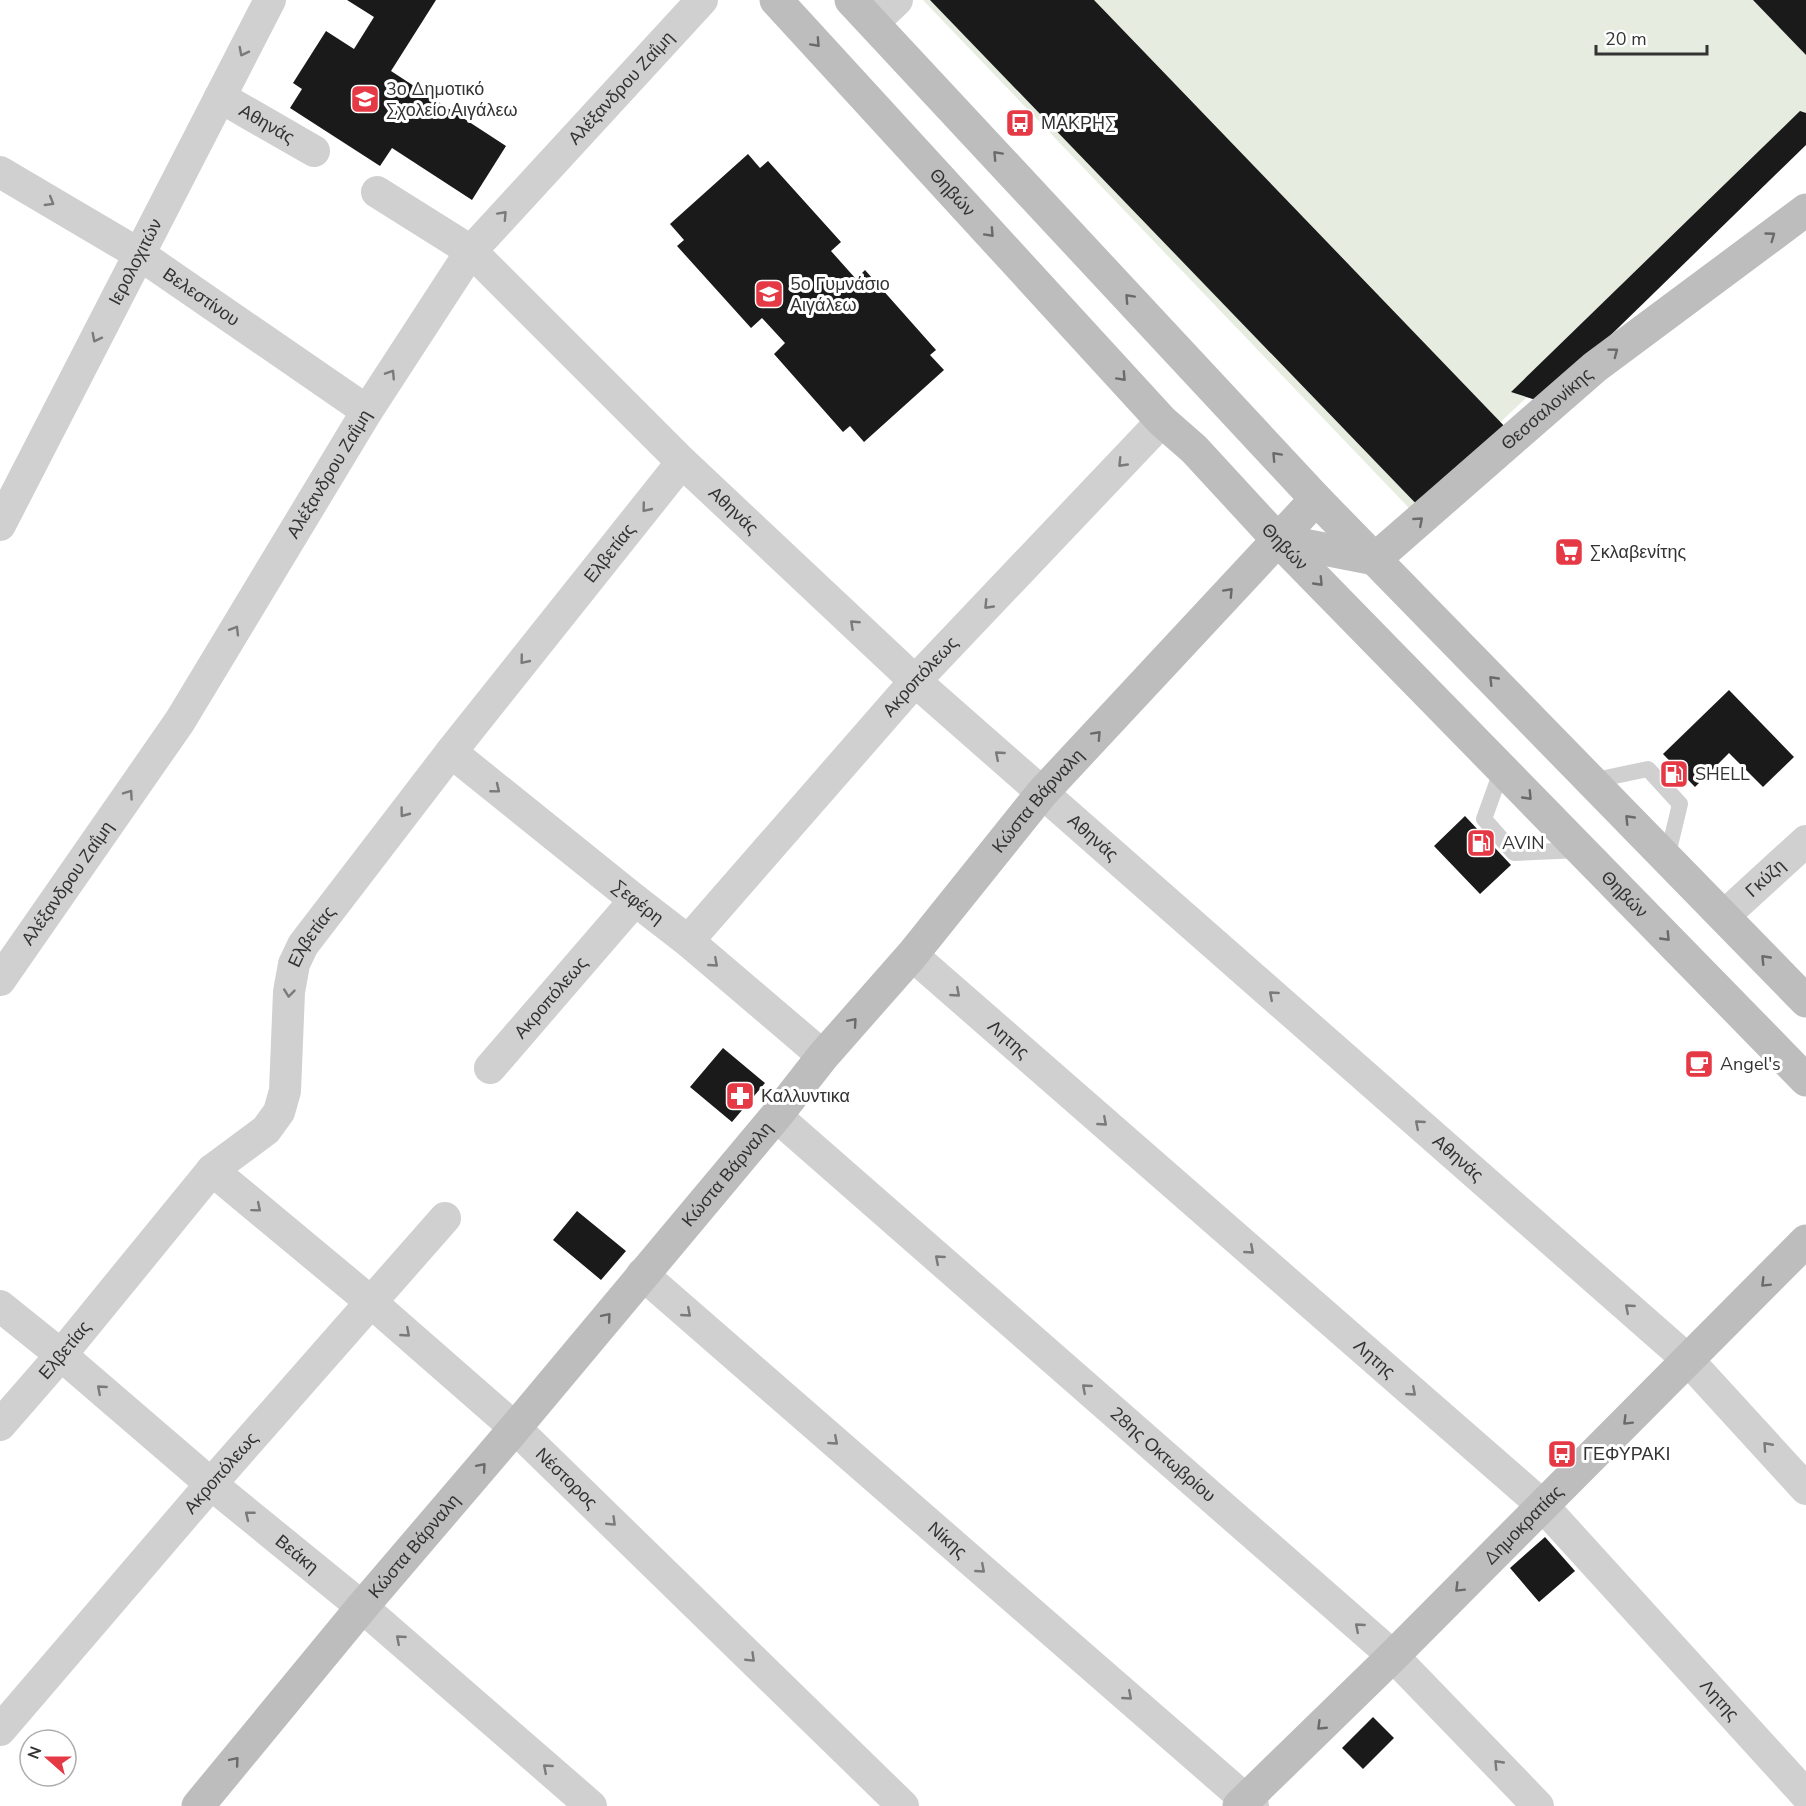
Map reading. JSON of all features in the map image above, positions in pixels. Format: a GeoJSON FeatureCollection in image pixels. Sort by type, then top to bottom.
{"type":"FeatureCollection","features":[{"type":"Feature","properties":{"kind":"street","name":"Ιερολοχιτών"},"geometry":{"type":"LineString","coordinates":[[0,525],[270,0]]}},
{"type":"Feature","properties":{"kind":"street","name":"Αλέξανδρου Ζαΐμη"},"geometry":{"type":"LineString","coordinates":[[0,980],[180,721],[367,411],[471,250],[702,0]]}},
{"type":"Feature","properties":{"kind":"street","name":"Θηβών"},"geometry":{"type":"LineString","coordinates":[[776,0],[1162,421],[1194,449],[1278,540],[1806,1080]]}},
{"type":"Feature","properties":{"kind":"street"},"geometry":{"type":"LineString","coordinates":[[897,0],[862,11],[1316,499],[1806,1001]]}},
{"type":"Feature","properties":{"kind":"street","name":"Αθηνάς"},"geometry":{"type":"LineString","coordinates":[[220,97],[314,151]]}},
{"type":"Feature","properties":{"kind":"street","name":"Βελεστίνου"},"geometry":{"type":"LineString","coordinates":[[0,172],[139,254],[367,411]]}},
{"type":"Feature","properties":{"kind":"street","name":"Αθηνάς"},"geometry":{"type":"LineString","coordinates":[[377,192],[471,250],[682,462],[915,681],[1688,1360],[1806,1489]]}},
{"type":"Feature","properties":{"kind":"street","name":"Θεσσαλονίκης"},"geometry":{"type":"LineString","coordinates":[[1375,559],[1595,367],[1806,210]]}},
{"type":"Feature","properties":{"kind":"street","name":"Ακροπόλεως"},"geometry":{"type":"LineString","coordinates":[[688,941],[915,681],[1162,421]]}},
{"type":"Feature","properties":{"kind":"street","name":"Ελβετίας"},"geometry":{"type":"LineString","coordinates":[[0,1425],[61,1355],[212,1170],[266,1130],[279,1112],[285,1091],[289,992],[294,964],[303,945],[451,752],[682,462]]}},
{"type":"Feature","properties":{"kind":"street","name":"Κώστα Βάρναλη"},"geometry":{"type":"LineString","coordinates":[[198,1806],[362,1607],[776,1116],[823,1056],[912,955],[1042,793],[1316,499]]}},
{"type":"Feature","properties":{"kind":"street"},"geometry":{"type":"LineString","coordinates":[[1278,540],[1375,559]]}},
{"type":"Feature","properties":{"kind":"street","name":"Σεφέρη"},"geometry":{"type":"LineString","coordinates":[[451,752],[688,941],[823,1056]]}},
{"type":"Feature","properties":{"kind":"street","name":"Γκύζη"},"geometry":{"type":"LineString","coordinates":[[1724,916],[1806,840]]}},
{"type":"Feature","properties":{"kind":"street","name":"Ακροπόλεως"},"geometry":{"type":"LineString","coordinates":[[490,1068],[635,900]]}},
{"type":"Feature","properties":{"kind":"street","name":"Λητης"},"geometry":{"type":"LineString","coordinates":[[912,955],[1542,1505],[1806,1795]]}},
{"type":"Feature","properties":{"kind":"street","name":"28ης Οκτωβρίου"},"geometry":{"type":"LineString","coordinates":[[776,1116],[1393,1656],[1538,1806]]}},
{"type":"Feature","properties":{"kind":"street","name":"Νέστορος"},"geometry":{"type":"LineString","coordinates":[[212,1170],[372,1303],[515,1428],[903,1806]]}},
{"type":"Feature","properties":{"kind":"street","name":"Ακροπόλεως"},"geometry":{"type":"LineString","coordinates":[[0,1730],[211,1484],[446,1218]]}},
{"type":"Feature","properties":{"kind":"street","name":"Δημοκρατίας"},"geometry":{"type":"LineString","coordinates":[[1246,1804],[1806,1241]]}},
{"type":"Feature","properties":{"kind":"street","name":"Νίκης"},"geometry":{"type":"LineString","coordinates":[[642,1274],[1246,1804]]}},
{"type":"Feature","properties":{"kind":"street","name":"Βεάκη"},"geometry":{"type":"LineString","coordinates":[[0,1306],[61,1355],[211,1484],[362,1607],[591,1806]]}},
{"type":"Feature","properties":{"kind":"lane"},"geometry":{"type":"LineString","coordinates":[[1502,769],[1484,819],[1514,853],[1581,850]]}},
{"type":"Feature","properties":{"kind":"lane"},"geometry":{"type":"LineString","coordinates":[[1591,781],[1648,769],[1680,804],[1667,858]]}},
{"type":"Feature","properties":{"kind":"shaded area"},"geometry":{"type":"Polygon","coordinates":[[[923,0],[1806,0],[1806,135],[1409,508],[923,0]]]}},
{"type":"Feature","properties":{"kind":"building","name":"3ο Δημοτικό Σχολείο Αιγάλεω"},"geometry":{"type":"Polygon","coordinates":[[[347,0],[436,0],[391,71],[506,146],[472,200],[392,148],[380,166],[290,108],[302,89],[293,83],[326,31],[354,49],[374,17],[347,0]]]}},
{"type":"Feature","properties":{"kind":"building"},"geometry":{"type":"Polygon","coordinates":[[[930,0],[1094,0],[1510,432],[1426,514],[930,0]]]}},
{"type":"Feature","properties":{"kind":"building"},"geometry":{"type":"Polygon","coordinates":[[[1753,0],[1806,0],[1806,55],[1753,0]]]}},
{"type":"Feature","properties":{"kind":"building"},"geometry":{"type":"Polygon","coordinates":[[[1800,111],[1806,113],[1806,145],[1542,402],[1511,392],[1800,111]]]}},
{"type":"Feature","properties":{"kind":"building"},"geometry":{"type":"Polygon","coordinates":[[[748,154],[760,168],[768,161],[841,242],[831,251],[856,279],[865,270],[936,350],[930,355],[944,370],[864,442],[850,426],[843,432],[774,354],[785,343],[762,318],[751,328],[677,246],[684,240],[670,224],[748,154]]]}},
{"type":"Feature","properties":{"kind":"building"},"geometry":{"type":"Polygon","coordinates":[[[1729,690],[1794,757],[1763,787],[1729,753],[1695,787],[1663,754],[1729,690]]]}},
{"type":"Feature","properties":{"kind":"building"},"geometry":{"type":"Polygon","coordinates":[[[1465,816],[1511,865],[1480,894],[1434,846],[1465,816]]]}},
{"type":"Feature","properties":{"kind":"building"},"geometry":{"type":"Polygon","coordinates":[[[723,1048],[765,1083],[732,1122],[690,1087],[723,1048]]]}},
{"type":"Feature","properties":{"kind":"building"},"geometry":{"type":"Polygon","coordinates":[[[577,1211],[626,1251],[601,1280],[553,1240],[577,1211]]]}},
{"type":"Feature","properties":{"kind":"building"},"geometry":{"type":"Polygon","coordinates":[[[1545,1537],[1575,1571],[1539,1602],[1510,1568],[1545,1537]]]}},
{"type":"Feature","properties":{"kind":"building"},"geometry":{"type":"Polygon","coordinates":[[[1373,1717],[1394,1738],[1363,1769],[1342,1748],[1373,1717]]]}},
{"type":"Feature","properties":{"kind":"place","name":"3ο Δημοτικό Σχολείο Αιγάλεω"},"geometry":{"type":"Point","coordinates":[365,99]}},
{"type":"Feature","properties":{"kind":"place","name":"ΜΑΚΡΗΣ"},"geometry":{"type":"Point","coordinates":[1020,123]}},
{"type":"Feature","properties":{"kind":"place","name":"5ο Γυμνάσιο Αιγάλεω"},"geometry":{"type":"Point","coordinates":[769,294]}},
{"type":"Feature","properties":{"kind":"place","name":"Σκλαβενίτης"},"geometry":{"type":"Point","coordinates":[1569,552]}},
{"type":"Feature","properties":{"kind":"place","name":"SHELL"},"geometry":{"type":"Point","coordinates":[1674,774]}},
{"type":"Feature","properties":{"kind":"place","name":"AVIN"},"geometry":{"type":"Point","coordinates":[1481,843]}},
{"type":"Feature","properties":{"kind":"place","name":"Angel's"},"geometry":{"type":"Point","coordinates":[1699,1064]}},
{"type":"Feature","properties":{"kind":"place","name":"Καλλυντικα"},"geometry":{"type":"Point","coordinates":[740,1096]}},
{"type":"Feature","properties":{"kind":"place","name":"ΓΕΦΥΡΑΚΙ"},"geometry":{"type":"Point","coordinates":[1562,1454]}}]}
